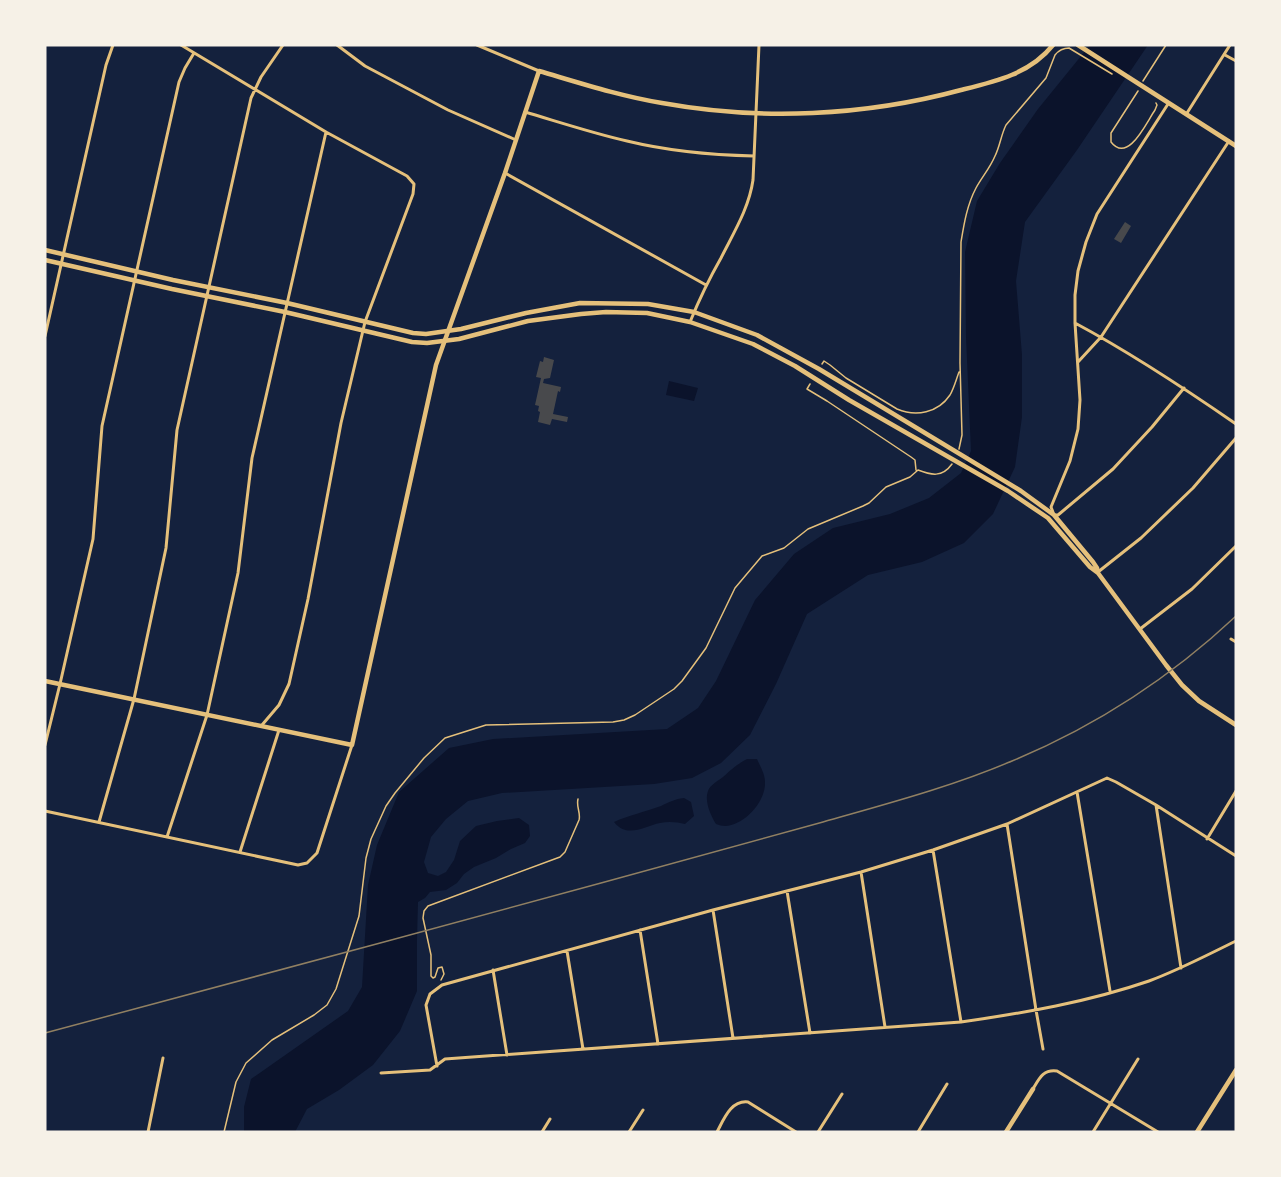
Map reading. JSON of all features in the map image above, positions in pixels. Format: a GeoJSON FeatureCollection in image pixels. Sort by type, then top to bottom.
{"type":"FeatureCollection","features":[{"type":"Feature","properties":{"kind":"main road"},"geometry":{"type":"LineString","coordinates":[[45,681],[352,745],[436,365],[539,71],[599,89],[664,104],[756,112],[834,113],[935,97],[993,82],[1025,69],[1043,56],[1053,45]]}},
{"type":"Feature","properties":{"kind":"main road"},"geometry":{"type":"LineString","coordinates":[[1078,45],[1154,97],[1186,113],[1236,146]]}},
{"type":"Feature","properties":{"kind":"main road"},"geometry":{"type":"LineString","coordinates":[[45,250],[413,333],[470,327],[580,303],[648,304],[694,312],[757,335],[819,369],[1021,491],[1054,515],[1089,556],[1098,573]]}},
{"type":"Feature","properties":{"kind":"main road"},"geometry":{"type":"LineString","coordinates":[[45,260],[412,342],[427,343],[459,339],[528,321],[606,312],[647,313],[690,322],[753,344],[795,366],[849,400],[953,459],[1048,518],[1090,567],[1098,573],[1182,685],[1199,701],[1236,725]]}},
{"type":"Feature","properties":{"kind":"main road"},"geometry":{"type":"LineString","coordinates":[[580,303],[581,314]]}},
{"type":"Feature","properties":{"kind":"main road"},"geometry":{"type":"LineString","coordinates":[[1197,1132],[1236,1070]]}},
{"type":"Feature","properties":{"kind":"main road"},"geometry":{"type":"LineString","coordinates":[[1006,1132],[1033,1089]]}},
{"type":"Feature","properties":{"kind":"street"},"geometry":{"type":"LineString","coordinates":[[45,336],[106,65],[113,45]]}},
{"type":"Feature","properties":{"kind":"street"},"geometry":{"type":"LineString","coordinates":[[182,45],[326,132],[407,176],[414,184],[413,194],[365,322],[341,423],[308,599],[289,684],[279,705],[262,726]]}},
{"type":"Feature","properties":{"kind":"street"},"geometry":{"type":"LineString","coordinates":[[99,822],[134,699],[166,548],[177,430],[251,98],[261,77],[283,45]]}},
{"type":"Feature","properties":{"kind":"street"},"geometry":{"type":"LineString","coordinates":[[337,45],[365,66],[448,110],[516,140]]}},
{"type":"Feature","properties":{"kind":"street"},"geometry":{"type":"LineString","coordinates":[[477,45],[539,71]]}},
{"type":"Feature","properties":{"kind":"street"},"geometry":{"type":"LineString","coordinates":[[690,322],[749,200],[753,180],[759,45]]}},
{"type":"Feature","properties":{"kind":"street"},"geometry":{"type":"LineString","coordinates":[[1186,113],[1230,45]]}},
{"type":"Feature","properties":{"kind":"street"},"geometry":{"type":"LineString","coordinates":[[45,745],[93,539],[102,426],[179,82],[184,68],[194,53]]}},
{"type":"Feature","properties":{"kind":"street"},"geometry":{"type":"LineString","coordinates":[[1224,54],[1236,61]]}},
{"type":"Feature","properties":{"kind":"street"},"geometry":{"type":"LineString","coordinates":[[1169,103],[1097,214],[1086,242],[1078,271],[1075,295],[1080,400],[1078,429],[1070,461],[1051,507],[1054,515],[1058,515],[1113,469],[1184,388]]}},
{"type":"Feature","properties":{"kind":"street"},"geometry":{"type":"LineString","coordinates":[[525,112],[629,142],[689,152],[754,156]]}},
{"type":"Feature","properties":{"kind":"street"},"geometry":{"type":"LineString","coordinates":[[167,837],[207,715],[238,573],[252,458],[326,132]]}},
{"type":"Feature","properties":{"kind":"street"},"geometry":{"type":"LineString","coordinates":[[1078,362],[1101,337],[1229,141]]}},
{"type":"Feature","properties":{"kind":"street"},"geometry":{"type":"LineString","coordinates":[[505,173],[706,285]]}},
{"type":"Feature","properties":{"kind":"street"},"geometry":{"type":"LineString","coordinates":[[1075,323],[1184,388],[1236,424]]}},
{"type":"Feature","properties":{"kind":"street"},"geometry":{"type":"LineString","coordinates":[[1098,573],[1141,538],[1193,488],[1236,438]]}},
{"type":"Feature","properties":{"kind":"street"},"geometry":{"type":"LineString","coordinates":[[1139,630],[1192,589],[1236,546]]}},
{"type":"Feature","properties":{"kind":"street"},"geometry":{"type":"LineString","coordinates":[[1231,639],[1236,642]]}},
{"type":"Feature","properties":{"kind":"street"},"geometry":{"type":"LineString","coordinates":[[240,852],[279,730]]}},
{"type":"Feature","properties":{"kind":"street"},"geometry":{"type":"LineString","coordinates":[[45,811],[298,866],[308,862],[317,853],[352,745]]}},
{"type":"Feature","properties":{"kind":"street"},"geometry":{"type":"LineString","coordinates":[[436,1066],[426,1005],[430,994],[443,985],[713,910],[861,872],[933,850],[1007,824],[1107,778],[1156,805],[1236,856]]}},
{"type":"Feature","properties":{"kind":"street"},"geometry":{"type":"LineString","coordinates":[[1207,839],[1236,790]]}},
{"type":"Feature","properties":{"kind":"street"},"geometry":{"type":"LineString","coordinates":[[1077,792],[1110,992]]}},
{"type":"Feature","properties":{"kind":"street"},"geometry":{"type":"LineString","coordinates":[[1156,805],[1181,968]]}},
{"type":"Feature","properties":{"kind":"street"},"geometry":{"type":"LineString","coordinates":[[1007,824],[1043,1049]]}},
{"type":"Feature","properties":{"kind":"street"},"geometry":{"type":"LineString","coordinates":[[933,850],[961,1022]]}},
{"type":"Feature","properties":{"kind":"street"},"geometry":{"type":"LineString","coordinates":[[861,872],[885,1028]]}},
{"type":"Feature","properties":{"kind":"street"},"geometry":{"type":"LineString","coordinates":[[787,891],[810,1033]]}},
{"type":"Feature","properties":{"kind":"street"},"geometry":{"type":"LineString","coordinates":[[713,910],[733,1039]]}},
{"type":"Feature","properties":{"kind":"street"},"geometry":{"type":"LineString","coordinates":[[640,930],[658,1044]]}},
{"type":"Feature","properties":{"kind":"street"},"geometry":{"type":"LineString","coordinates":[[381,1073],[430,1070],[445,1059],[961,1022],[1074,1003],[1147,982],[1236,941]]}},
{"type":"Feature","properties":{"kind":"street"},"geometry":{"type":"LineString","coordinates":[[567,951],[583,1049]]}},
{"type":"Feature","properties":{"kind":"street"},"geometry":{"type":"LineString","coordinates":[[493,970],[507,1055]]}},
{"type":"Feature","properties":{"kind":"street"},"geometry":{"type":"LineString","coordinates":[[148,1132],[163,1058]]}},
{"type":"Feature","properties":{"kind":"street"},"geometry":{"type":"LineString","coordinates":[[1093,1132],[1138,1059]]}},
{"type":"Feature","properties":{"kind":"street"},"geometry":{"type":"LineString","coordinates":[[1033,1089],[1042,1074],[1057,1071],[1158,1132]]}},
{"type":"Feature","properties":{"kind":"street"},"geometry":{"type":"LineString","coordinates":[[918,1132],[947,1084]]}},
{"type":"Feature","properties":{"kind":"street"},"geometry":{"type":"LineString","coordinates":[[818,1132],[842,1094]]}},
{"type":"Feature","properties":{"kind":"street"},"geometry":{"type":"LineString","coordinates":[[717,1132],[731,1108],[741,1101],[748,1102],[796,1132]]}},
{"type":"Feature","properties":{"kind":"street"},"geometry":{"type":"LineString","coordinates":[[629,1132],[643,1110]]}},
{"type":"Feature","properties":{"kind":"street"},"geometry":{"type":"LineString","coordinates":[[542,1132],[550,1119]]}},
{"type":"Feature","properties":{"kind":"path"},"geometry":{"type":"LineString","coordinates":[[1143,83],[1166,45]]}},
{"type":"Feature","properties":{"kind":"path"},"geometry":{"type":"LineString","coordinates":[[224,1132],[236,1082],[243,1067],[272,1040],[327,1005],[336,989],[359,916],[366,858],[375,830],[395,793],[435,747],[445,738],[486,725],[613,722],[636,716],[682,681],[706,648],[735,588],[762,556],[784,548],[808,529],[869,503],[886,487],[910,477],[916,471],[920,470],[935,475],[950,468],[960,448],[962,435],[960,370],[962,242],[970,202],[975,189],[996,155],[1006,125],[1046,78],[1055,55],[1061,49],[1073,50]]}},
{"type":"Feature","properties":{"kind":"path"},"geometry":{"type":"LineString","coordinates":[[1137,92],[1111,133],[1111,142],[1120,149],[1128,148],[1133,143],[1155,110],[1157,105],[1154,97]]}},
{"type":"Feature","properties":{"kind":"path"},"geometry":{"type":"LineString","coordinates":[[821,365],[824,362],[830,365],[846,378],[897,409],[917,414],[930,411],[945,401],[960,370]]}},
{"type":"Feature","properties":{"kind":"path"},"geometry":{"type":"LineString","coordinates":[[811,383],[807,389],[915,460],[916,471]]}},
{"type":"Feature","properties":{"kind":"path"},"geometry":{"type":"LineString","coordinates":[[443,985],[442,967],[438,968],[433,978],[431,972],[431,955],[423,925],[424,911],[428,906],[439,901],[560,857],[565,852],[579,820],[578,799]]}},
{"type":"Feature","properties":{"kind":"water"},"geometry":{"type":"Polygon","coordinates":[[[1090,45],[1148,45],[1025,222],[1016,281],[1022,355],[1022,417],[1015,467],[993,514],[964,543],[922,562],[868,575],[807,614],[750,735],[721,763],[692,778],[654,784],[502,793],[468,801],[446,819],[431,837],[424,862],[428,873],[438,876],[446,872],[454,860],[460,841],[476,826],[519,818],[529,825],[530,836],[525,843],[474,867],[446,890],[430,892],[418,902],[417,991],[400,1031],[373,1065],[339,1090],[307,1109],[295,1132],[244,1132],[244,1107],[251,1079],[348,1011],[362,987],[368,885],[377,845],[399,792],[449,748],[493,739],[667,729],[698,708],[716,681],[755,600],[794,554],[833,528],[890,514],[929,498],[961,473],[971,451],[965,252],[977,201],[1000,163],[1038,109],[1090,45]]]}},
{"type":"Feature","properties":{"kind":"water"},"geometry":{"type":"Polygon","coordinates":[[[669,381],[698,388],[694,401],[666,395],[669,381]]]}},
{"type":"Feature","properties":{"kind":"water"},"geometry":{"type":"Polygon","coordinates":[[[747,759],[757,759],[762,770],[765,782],[762,797],[747,817],[733,825],[716,824],[707,804],[709,789],[747,759]]]}},
{"type":"Feature","properties":{"kind":"water"},"geometry":{"type":"Polygon","coordinates":[[[684,798],[691,802],[694,816],[685,824],[663,822],[630,831],[619,827],[614,822],[625,817],[684,798]]]}},
{"type":"Feature","properties":{"kind":"building"},"geometry":{"type":"Polygon","coordinates":[[[1125,222],[1131,226],[1121,243],[1114,239],[1125,222]]]}},
{"type":"Feature","properties":{"kind":"building"},"geometry":{"type":"Polygon","coordinates":[[[544,357],[554,360],[550,378],[544,379],[543,383],[561,387],[553,414],[568,417],[567,422],[552,419],[550,425],[538,422],[539,406],[535,405],[541,378],[536,377],[540,361],[543,362],[544,357]]]}},
{"type":"Feature","properties":{"kind":"railway"},"geometry":{"type":"LineString","coordinates":[[45,1033],[740,845],[894,802],[966,779],[1043,748],[1102,716],[1185,660],[1236,616]]}}]}
